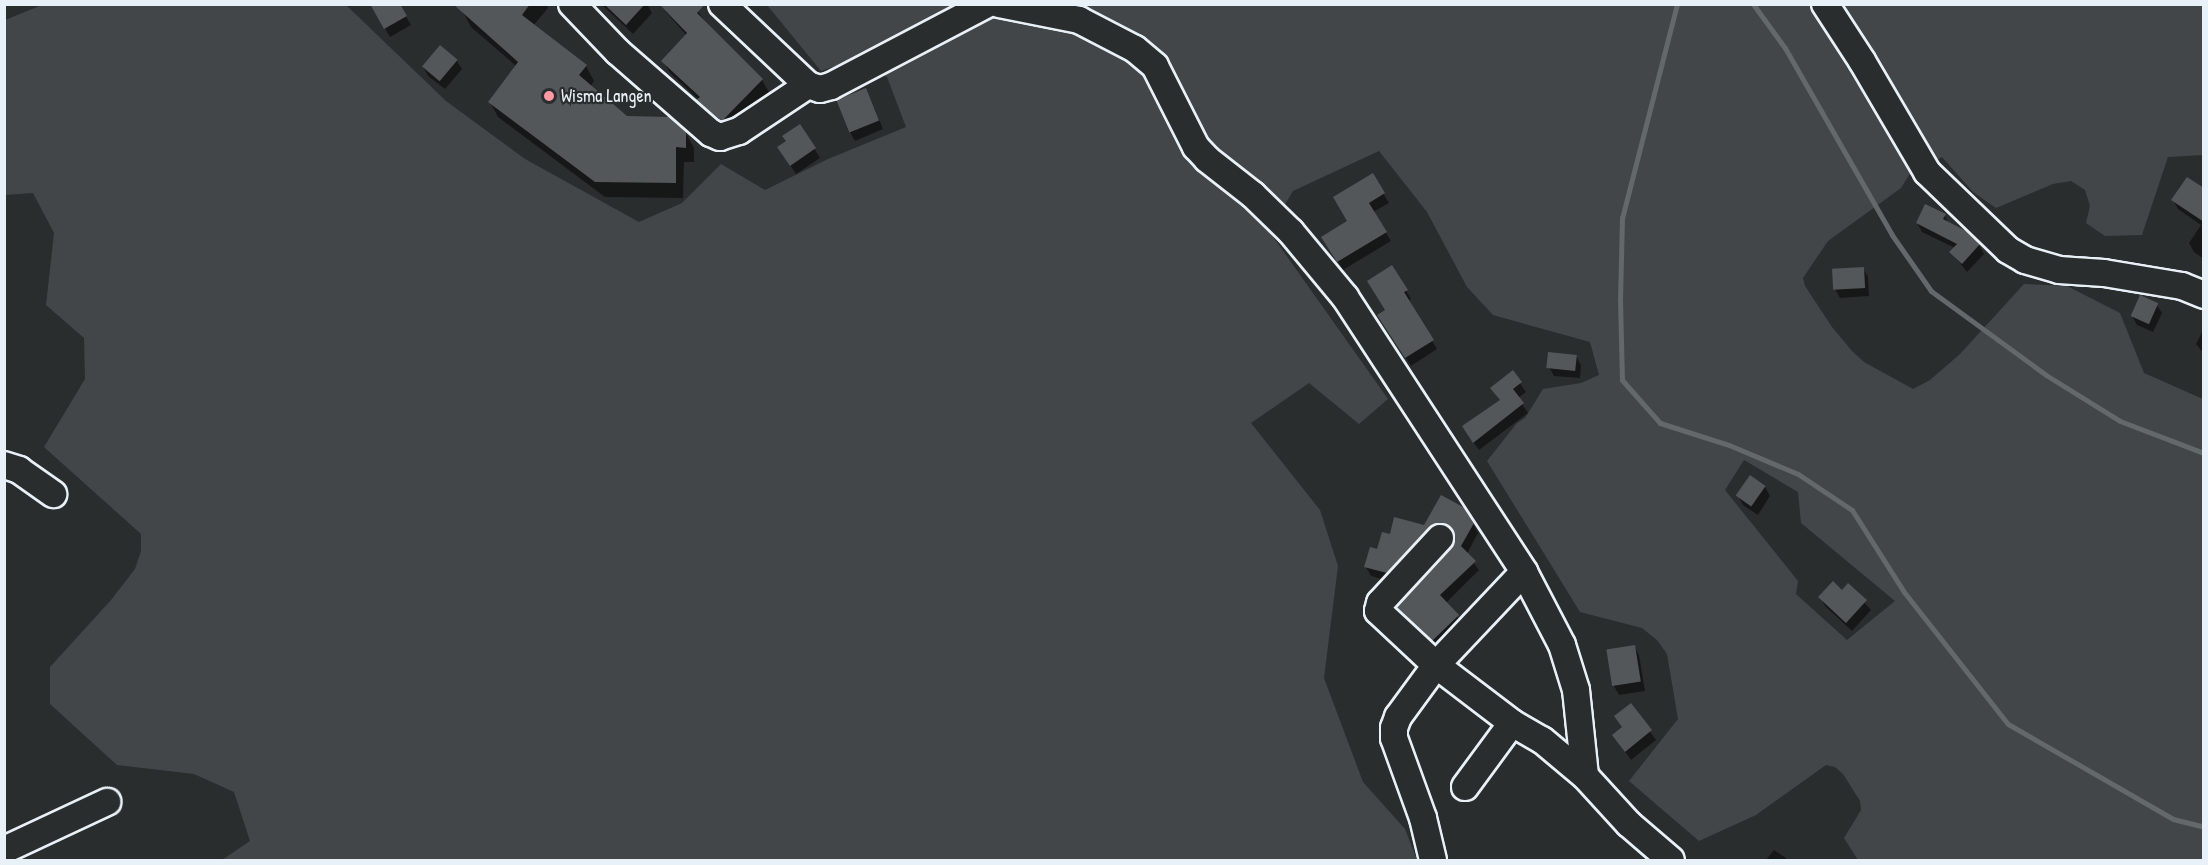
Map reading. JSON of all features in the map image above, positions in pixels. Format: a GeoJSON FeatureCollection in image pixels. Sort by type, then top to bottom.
{"type":"FeatureCollection","features":[{"type":"Feature","properties":{"kind":"street"},"geometry":{"type":"LineString","coordinates":[[572,4],[618,52],[711,133],[720,137],[739,131],[808,85]]}},
{"type":"Feature","properties":{"kind":"street"},"geometry":{"type":"LineString","coordinates":[[722,4],[808,85],[820,89],[831,86],[987,4]]}},
{"type":"Feature","properties":{"kind":"street"},"geometry":{"type":"LineString","coordinates":[[999,4],[1078,20],[1135,49],[1155,66],[1196,147],[1207,159],[1253,195],[1291,232],[1345,297],[1524,572],[1562,645],[1576,690],[1585,776]]}},
{"type":"Feature","properties":{"kind":"street"},"geometry":{"type":"LineString","coordinates":[[1825,4],[1862,61],[1927,172],[2008,250],[2025,260],[2060,270],[2104,273],[2160,282],[2182,286],[2204,295]]}},
{"type":"Feature","properties":{"kind":"street"},"geometry":{"type":"LineString","coordinates":[[4,465],[19,470],[53,494]]}},
{"type":"Feature","properties":{"kind":"street"},"geometry":{"type":"LineString","coordinates":[[1440,538],[1380,603],[1378,611],[1436,665],[1512,723],[1542,740],[1585,776],[1629,824],[1671,861]]}},
{"type":"Feature","properties":{"kind":"street"},"geometry":{"type":"LineString","coordinates":[[1433,861],[1423,818],[1394,738],[1394,728],[1398,717],[1436,665],[1524,572]]}},
{"type":"Feature","properties":{"kind":"street"},"geometry":{"type":"LineString","coordinates":[[1465,787],[1512,723]]}},
{"type":"Feature","properties":{"kind":"street"},"geometry":{"type":"LineString","coordinates":[[4,850],[107,802]]}},
{"type":"Feature","properties":{"kind":"shaded area"},"geometry":{"type":"Polygon","coordinates":[[[42,5],[346,5],[446,101],[525,159],[639,222],[682,203],[721,164],[765,190],[828,159],[906,127],[887,77],[856,59],[821,71],[767,5],[2203,5],[2203,155],[2168,157],[2142,235],[2105,236],[2086,223],[2090,206],[2085,190],[2071,181],[2053,184],[1996,208],[1973,192],[1942,157],[1909,175],[1901,188],[1828,241],[1803,278],[1805,286],[1832,327],[1852,351],[1864,362],[1913,389],[1930,380],[1960,354],[2024,284],[2067,286],[2120,313],[2144,373],[2203,399],[2203,860],[1858,860],[1844,838],[1861,810],[1860,801],[1843,774],[1835,767],[1826,765],[1756,815],[1699,841],[1629,781],[1678,719],[1667,654],[1657,640],[1642,628],[1580,612],[1487,461],[1517,423],[1525,418],[1543,389],[1581,383],[1599,375],[1590,342],[1493,315],[1467,287],[1427,212],[1379,151],[1293,191],[1269,231],[1388,399],[1359,424],[1309,383],[1251,423],[1320,510],[1338,566],[1324,678],[1363,782],[1405,829],[1417,860],[222,860],[250,841],[234,792],[194,774],[117,765],[50,704],[50,667],[111,600],[135,569],[141,551],[141,534],[44,447],[85,379],[84,338],[46,305],[54,233],[33,193],[5,195],[5,20],[42,5]],[[1744,460],[1725,490],[1798,581],[1796,594],[1847,640],[1895,601],[1801,523],[1798,492],[1744,460]]]}},
{"type":"Feature","properties":{"kind":"building"},"geometry":{"type":"Polygon","coordinates":[[[370,4],[400,4],[407,16],[384,29],[370,4]]]}},
{"type":"Feature","properties":{"kind":"building"},"geometry":{"type":"Polygon","coordinates":[[[453,4],[530,4],[522,15],[587,65],[579,75],[627,116],[670,117],[686,131],[686,148],[676,147],[676,183],[595,182],[488,102],[518,62],[453,4]]]}},
{"type":"Feature","properties":{"kind":"building"},"geometry":{"type":"Polygon","coordinates":[[[604,4],[645,4],[626,25],[604,4]]]}},
{"type":"Feature","properties":{"kind":"building"},"geometry":{"type":"Polygon","coordinates":[[[659,4],[705,4],[697,13],[763,79],[722,121],[696,100],[700,97],[661,61],[687,33],[659,4]]]}},
{"type":"Feature","properties":{"kind":"building"},"geometry":{"type":"Polygon","coordinates":[[[440,45],[458,60],[440,81],[422,66],[440,45]]]}},
{"type":"Feature","properties":{"kind":"building"},"geometry":{"type":"Polygon","coordinates":[[[866,88],[879,120],[849,132],[836,100],[866,88]]]}},
{"type":"Feature","properties":{"kind":"building"},"geometry":{"type":"Polygon","coordinates":[[[800,124],[816,148],[790,166],[777,147],[786,141],[782,136],[800,124]]]}},
{"type":"Feature","properties":{"kind":"building"},"geometry":{"type":"Polygon","coordinates":[[[1373,173],[1385,193],[1369,203],[1387,232],[1337,262],[1321,237],[1347,221],[1333,197],[1373,173]]]}},
{"type":"Feature","properties":{"kind":"building"},"geometry":{"type":"Polygon","coordinates":[[[2187,177],[2204,188],[2204,222],[2171,200],[2187,177]]]}},
{"type":"Feature","properties":{"kind":"building"},"geometry":{"type":"Polygon","coordinates":[[[1925,204],[1946,214],[1943,219],[1966,231],[1980,244],[1962,264],[1949,252],[1957,244],[1916,223],[1925,204]]]}},
{"type":"Feature","properties":{"kind":"building"},"geometry":{"type":"Polygon","coordinates":[[[1392,265],[1408,290],[1404,292],[1434,340],[1405,358],[1377,315],[1385,310],[1367,281],[1392,265]]]}},
{"type":"Feature","properties":{"kind":"building"},"geometry":{"type":"Polygon","coordinates":[[[1864,267],[1865,288],[1833,290],[1832,269],[1864,267]]]}},
{"type":"Feature","properties":{"kind":"building"},"geometry":{"type":"Polygon","coordinates":[[[2140,295],[2158,303],[2149,324],[2131,316],[2140,295]]]}},
{"type":"Feature","properties":{"kind":"building"},"geometry":{"type":"Polygon","coordinates":[[[1548,352],[1577,355],[1575,371],[1546,368],[1548,352]]]}},
{"type":"Feature","properties":{"kind":"building"},"geometry":{"type":"Polygon","coordinates":[[[1513,370],[1522,382],[1513,389],[1524,403],[1473,443],[1462,426],[1500,400],[1490,388],[1513,370]]]}},
{"type":"Feature","properties":{"kind":"building"},"geometry":{"type":"Polygon","coordinates":[[[1750,475],[1766,486],[1751,506],[1736,495],[1750,475]]]}},
{"type":"Feature","properties":{"kind":"building"},"geometry":{"type":"Polygon","coordinates":[[[1441,495],[1465,508],[1474,523],[1461,546],[1476,561],[1440,595],[1459,615],[1432,641],[1397,607],[1451,548],[1455,541],[1451,527],[1443,523],[1429,527],[1387,573],[1364,567],[1370,547],[1377,549],[1382,532],[1390,534],[1394,517],[1424,525],[1441,495]]]}},
{"type":"Feature","properties":{"kind":"building"},"geometry":{"type":"Polygon","coordinates":[[[1833,581],[1842,590],[1848,583],[1867,600],[1846,623],[1818,597],[1833,581]]]}},
{"type":"Feature","properties":{"kind":"building"},"geometry":{"type":"Polygon","coordinates":[[[1635,645],[1641,682],[1612,686],[1606,650],[1635,645]]]}},
{"type":"Feature","properties":{"kind":"building"},"geometry":{"type":"Polygon","coordinates":[[[1631,703],[1652,730],[1625,752],[1612,735],[1622,727],[1614,716],[1631,703]]]}},
{"type":"Feature","properties":{"kind":"waterway"},"geometry":{"type":"LineString","coordinates":[[1677,4],[1622,218],[1620,299],[1622,380],[1660,423],[1729,445],[1798,474],[1852,510],[1904,592],[2008,724],[2173,819],[2204,827]]}},
{"type":"Feature","properties":{"kind":"waterway"},"geometry":{"type":"LineString","coordinates":[[1753,4],[1785,48],[1892,235],[1931,291],[2046,375],[2120,421],[2204,453]]}},
{"type":"Feature","properties":{"kind":"place","name":"Wisma Langen"},"geometry":{"type":"Point","coordinates":[549,96]}}]}
